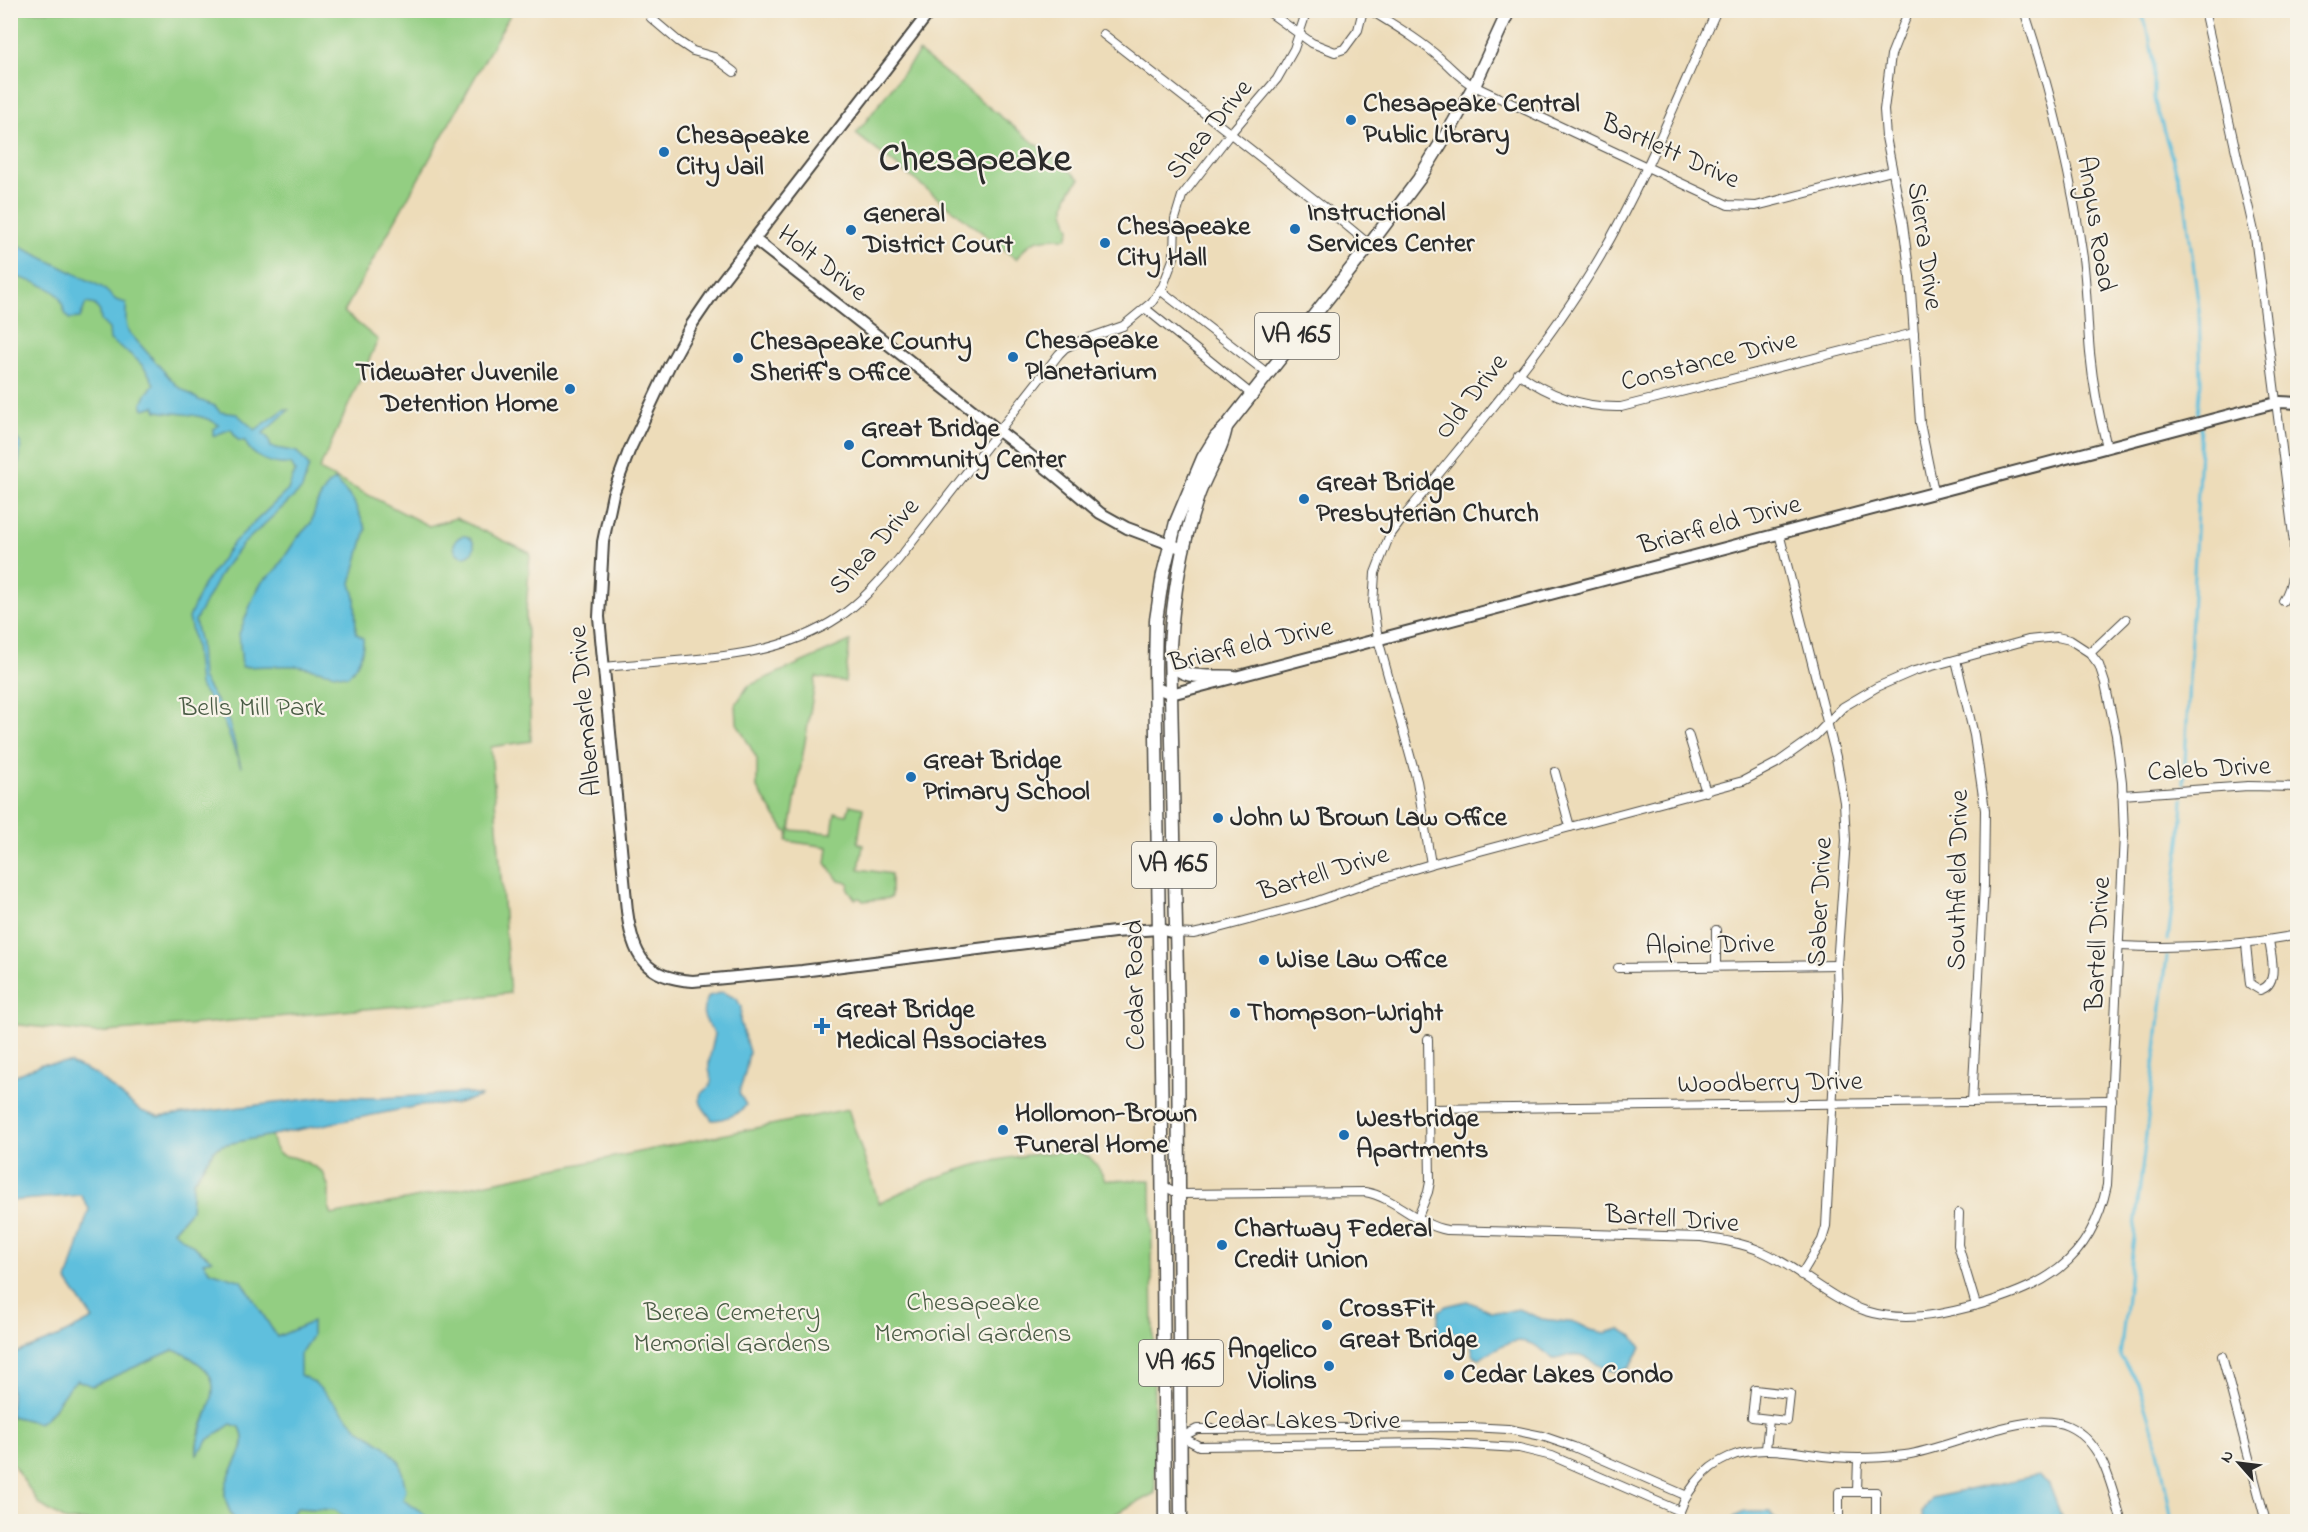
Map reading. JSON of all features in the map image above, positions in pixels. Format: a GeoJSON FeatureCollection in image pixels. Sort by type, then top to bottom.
{"type":"FeatureCollection","features":[{"type":"Feature","properties":{"kind":"main road","name":"Cedar Road"},"geometry":{"type":"LineString","coordinates":[[1165,1521],[1155,687],[1156,620],[1163,574],[1182,506],[1203,458],[1216,437],[1370,245],[1436,153],[1474,86],[1509,10]]}},
{"type":"Feature","properties":{"kind":"main road","name":"Cedar Road"},"geometry":{"type":"LineString","coordinates":[[1181,1521],[1179,1194],[1170,658],[1172,612],[1184,549],[1198,498],[1212,462],[1224,441],[1226,427]]}},
{"type":"Feature","properties":{"kind":"main road"},"geometry":{"type":"LineString","coordinates":[[1170,658],[1173,667],[1184,674],[1234,677]]}},
{"type":"Feature","properties":{"kind":"main road"},"geometry":{"type":"LineString","coordinates":[[1163,1295],[1171,1335],[1172,1422],[1175,1433],[1182,1437],[1165,1473]]}},
{"type":"Feature","properties":{"kind":"street"},"geometry":{"type":"LineString","coordinates":[[656,10],[651,18],[678,41],[693,51],[714,57],[734,72]]}},
{"type":"Feature","properties":{"kind":"street","name":"Albemarle Drive"},"geometry":{"type":"LineString","coordinates":[[931,10],[754,239],[692,324],[669,366],[618,478],[607,517],[600,565],[599,618],[630,933],[636,951],[646,965],[656,973],[678,980],[704,980],[802,971],[1055,938],[1159,929],[1175,933]]}},
{"type":"Feature","properties":{"kind":"street"},"geometry":{"type":"LineString","coordinates":[[1266,10],[1325,50],[1335,52],[1342,51],[1358,30],[1363,10]]}},
{"type":"Feature","properties":{"kind":"street","name":"Shea Drive"},"geometry":{"type":"LineString","coordinates":[[605,667],[722,657],[776,646],[839,617],[874,587],[898,560],[1065,348],[1123,326],[1146,309],[1168,276],[1174,257],[1175,219],[1179,204],[1230,134],[1277,79],[1300,34],[1306,10]]}},
{"type":"Feature","properties":{"kind":"street","name":"Bartlett Drive"},"geometry":{"type":"LineString","coordinates":[[1370,10],[1402,30],[1443,60],[1460,78],[1474,86],[1728,205],[1756,206],[1892,171]]}},
{"type":"Feature","properties":{"kind":"street","name":"Old Drive"},"geometry":{"type":"LineString","coordinates":[[1431,864],[1416,781],[1378,639],[1372,592],[1375,573],[1389,537],[1518,373],[1571,301],[1599,258],[1647,167],[1717,10]]}},
{"type":"Feature","properties":{"kind":"street","name":"Sierra Drive"},"geometry":{"type":"LineString","coordinates":[[1909,10],[1894,45],[1887,78],[1884,110],[1892,171],[1903,224],[1920,423],[1934,491]]}},
{"type":"Feature","properties":{"kind":"street","name":"Angus Road"},"geometry":{"type":"LineString","coordinates":[[2024,10],[2045,75],[2070,177],[2085,276],[2095,390],[2107,447]]}},
{"type":"Feature","properties":{"kind":"street"},"geometry":{"type":"LineString","coordinates":[[2207,11],[2251,210],[2276,403],[2294,543],[2291,581],[2283,601]]}},
{"type":"Feature","properties":{"kind":"street"},"geometry":{"type":"LineString","coordinates":[[1105,36],[1370,245]]}},
{"type":"Feature","properties":{"kind":"street","name":"Holt Drive"},"geometry":{"type":"LineString","coordinates":[[754,239],[999,430],[1100,513],[1127,528],[1184,549]]}},
{"type":"Feature","properties":{"kind":"street"},"geometry":{"type":"LineString","coordinates":[[1160,290],[1267,373]]}},
{"type":"Feature","properties":{"kind":"street"},"geometry":{"type":"LineString","coordinates":[[1146,309],[1251,394]]}},
{"type":"Feature","properties":{"kind":"street","name":"Constance Drive"},"geometry":{"type":"LineString","coordinates":[[1518,373],[1539,387],[1570,400],[1620,407],[1914,333]]}},
{"type":"Feature","properties":{"kind":"street","name":"Briarfield Drive"},"geometry":{"type":"LineString","coordinates":[[1155,687],[1171,694],[1934,491],[2276,403],[2298,403]]}},
{"type":"Feature","properties":{"kind":"street","name":"Saber Drive"},"geometry":{"type":"LineString","coordinates":[[1779,533],[1841,779],[1846,816],[1845,880],[1837,965],[1838,997],[1833,1104],[1824,1233],[1801,1275]]}},
{"type":"Feature","properties":{"kind":"street"},"geometry":{"type":"LineString","coordinates":[[2090,653],[2126,619]]}},
{"type":"Feature","properties":{"kind":"street","name":"Bartell Drive"},"geometry":{"type":"LineString","coordinates":[[1162,1185],[1179,1194],[1365,1192],[1381,1196],[1433,1226],[1447,1230],[1717,1239],[1734,1242],[1765,1252],[1847,1303],[1884,1315],[1927,1317],[1976,1305],[2033,1286],[2052,1275],[2084,1242],[2096,1220],[2104,1196],[2112,1100],[2124,859],[2122,795],[2116,735],[2105,683],[2090,653],[2070,640],[2047,637],[1956,660],[1902,675],[1876,687],[1843,707],[1815,736],[1777,763],[1743,781],[1431,864],[1312,903],[1193,934],[1175,933]]}},
{"type":"Feature","properties":{"kind":"street","name":"Southfield Drive"},"geometry":{"type":"LineString","coordinates":[[1956,660],[1974,735],[1985,810],[1984,885],[1972,1102]]}},
{"type":"Feature","properties":{"kind":"street"},"geometry":{"type":"LineString","coordinates":[[1688,734],[1706,792]]}},
{"type":"Feature","properties":{"kind":"street"},"geometry":{"type":"LineString","coordinates":[[1555,772],[1570,827]]}},
{"type":"Feature","properties":{"kind":"street","name":"Caleb Drive"},"geometry":{"type":"LineString","coordinates":[[2122,795],[2248,786],[2298,787]]}},
{"type":"Feature","properties":{"kind":"street"},"geometry":{"type":"LineString","coordinates":[[1716,930],[1716,966]]}},
{"type":"Feature","properties":{"kind":"street"},"geometry":{"type":"LineString","coordinates":[[2120,946],[2169,948],[2246,944],[2298,934]]}},
{"type":"Feature","properties":{"kind":"street"},"geometry":{"type":"LineString","coordinates":[[2246,944],[2250,984],[2260,990],[2268,987],[2272,977],[2269,940]]}},
{"type":"Feature","properties":{"kind":"street","name":"Alpine Drive"},"geometry":{"type":"LineString","coordinates":[[1618,968],[1837,965]]}},
{"type":"Feature","properties":{"kind":"street"},"geometry":{"type":"LineString","coordinates":[[1418,1217],[1430,1182],[1428,1039]]}},
{"type":"Feature","properties":{"kind":"street","name":"Woodberry Drive"},"geometry":{"type":"LineString","coordinates":[[1429,1109],[2112,1100]]}},
{"type":"Feature","properties":{"kind":"street"},"geometry":{"type":"LineString","coordinates":[[1959,1213],[1958,1245],[1976,1305]]}},
{"type":"Feature","properties":{"kind":"street"},"geometry":{"type":"LineString","coordinates":[[2222,1356],[2266,1521]]}},
{"type":"Feature","properties":{"kind":"street"},"geometry":{"type":"LineString","coordinates":[[1755,1390],[1790,1394],[1787,1421],[1769,1419],[1752,1418],[1755,1390]]}},
{"type":"Feature","properties":{"kind":"street"},"geometry":{"type":"LineString","coordinates":[[1766,1449],[1769,1419]]}},
{"type":"Feature","properties":{"kind":"street"},"geometry":{"type":"LineString","coordinates":[[1677,1521],[1679,1511],[1695,1483],[1719,1462],[1737,1454],[1766,1449],[1858,1458],[1884,1457],[1930,1450],[2035,1421],[2058,1422],[2079,1432],[2094,1447],[2106,1470],[2122,1521]]}},
{"type":"Feature","properties":{"kind":"street","name":"Cedar Lakes Drive"},"geometry":{"type":"LineString","coordinates":[[1182,1437],[1197,1429],[1470,1427],[1508,1429],[1542,1436],[1574,1447],[1687,1496]]}},
{"type":"Feature","properties":{"kind":"street","name":"Cedar Lakes Drive"},"geometry":{"type":"LineString","coordinates":[[1182,1437],[1199,1446],[1431,1443],[1519,1448],[1552,1456],[1679,1511]]}},
{"type":"Feature","properties":{"kind":"street"},"geometry":{"type":"LineString","coordinates":[[1857,1491],[1858,1458]]}},
{"type":"Feature","properties":{"kind":"street"},"geometry":{"type":"LineString","coordinates":[[1839,1521],[1839,1492],[1857,1491],[1876,1492],[1876,1521]]}},
{"type":"Feature","properties":{"kind":"green space","name":"Bells Mill Park"},"geometry":{"type":"Polygon","coordinates":[[[10,11],[512,11],[344,312],[378,340],[319,470],[429,526],[456,518],[530,553],[526,614],[531,741],[491,747],[510,993],[410,1005],[97,1033],[11,1024],[10,11]]]}},
{"type":"Feature","properties":{"kind":"green space"},"geometry":{"type":"Polygon","coordinates":[[[919,52],[1080,179],[1067,196],[1065,208],[1070,229],[1067,238],[1051,238],[1033,242],[1016,259],[856,134],[919,52]]]}},
{"type":"Feature","properties":{"kind":"green space"},"geometry":{"type":"Polygon","coordinates":[[[850,641],[845,682],[816,677],[790,830],[832,833],[835,813],[847,815],[850,805],[863,808],[858,843],[863,845],[859,869],[891,874],[891,898],[863,901],[860,898],[855,899],[848,889],[849,883],[839,881],[826,863],[828,847],[787,841],[789,832],[785,831],[757,788],[757,759],[737,723],[736,704],[748,686],[850,641]]]}},
{"type":"Feature","properties":{"kind":"green space","name":"Berea Cemetery Memorial Gardens"},"geometry":{"type":"Polygon","coordinates":[[[848,1109],[879,1203],[920,1184],[961,1169],[1026,1155],[1060,1152],[1075,1152],[1090,1158],[1097,1165],[1105,1180],[1151,1180],[1155,1493],[1100,1522],[417,1521],[215,1279],[192,1260],[207,1256],[173,1231],[191,1210],[193,1182],[214,1150],[222,1145],[271,1135],[278,1153],[304,1161],[323,1172],[329,1189],[329,1207],[332,1215],[848,1109]]]}},
{"type":"Feature","properties":{"kind":"green space"},"geometry":{"type":"Polygon","coordinates":[[[173,1350],[183,1353],[198,1363],[209,1373],[213,1384],[210,1407],[197,1443],[197,1454],[208,1440],[231,1424],[240,1427],[243,1435],[242,1449],[225,1490],[227,1504],[235,1521],[66,1521],[39,1504],[11,1461],[10,1416],[40,1422],[51,1413],[77,1380],[92,1386],[173,1350]]]}},
{"type":"Feature","properties":{"kind":"green space"},"geometry":{"type":"Polygon","coordinates":[[[297,1508],[335,1510],[350,1521],[284,1522],[297,1508]]]}},
{"type":"Feature","properties":{"kind":"water"},"geometry":{"type":"Polygon","coordinates":[[[11,242],[102,287],[116,300],[126,303],[128,331],[177,386],[199,400],[215,406],[220,412],[237,414],[255,430],[285,409],[289,410],[263,433],[268,438],[271,447],[297,452],[309,466],[302,489],[241,546],[222,571],[195,621],[200,644],[202,678],[229,722],[241,767],[222,717],[199,685],[195,646],[189,618],[202,587],[234,542],[288,490],[295,471],[291,464],[277,464],[264,460],[252,452],[245,441],[238,440],[231,429],[213,436],[213,429],[219,425],[212,421],[197,416],[157,411],[155,406],[144,409],[142,404],[154,385],[151,378],[136,359],[110,340],[109,329],[101,321],[100,312],[95,305],[86,303],[80,318],[69,319],[61,300],[51,289],[11,275],[11,242]]]}},
{"type":"Feature","properties":{"kind":"water"},"geometry":{"type":"Polygon","coordinates":[[[11,430],[21,444],[18,471],[11,478],[11,430]]]}},
{"type":"Feature","properties":{"kind":"water"},"geometry":{"type":"Polygon","coordinates":[[[335,480],[353,500],[366,529],[351,583],[355,597],[356,633],[363,638],[360,658],[348,676],[296,666],[242,667],[239,634],[254,596],[262,582],[276,570],[297,538],[311,523],[317,503],[328,484],[335,480]]]}},
{"type":"Feature","properties":{"kind":"water"},"geometry":{"type":"Polygon","coordinates":[[[460,536],[468,536],[474,542],[474,550],[468,556],[460,556],[454,550],[454,542],[460,536]]]}},
{"type":"Feature","properties":{"kind":"water"},"geometry":{"type":"Polygon","coordinates":[[[723,992],[737,999],[741,1007],[740,1021],[749,1052],[739,1093],[746,1105],[731,1116],[712,1120],[700,1101],[701,1093],[710,1086],[711,1082],[709,1063],[715,1034],[703,1012],[709,996],[723,992]]]}},
{"type":"Feature","properties":{"kind":"water"},"geometry":{"type":"Polygon","coordinates":[[[70,1063],[95,1074],[141,1111],[159,1117],[325,1097],[381,1098],[464,1093],[482,1096],[455,1104],[418,1106],[222,1145],[214,1150],[193,1181],[191,1210],[173,1231],[212,1260],[203,1262],[210,1271],[242,1281],[277,1337],[312,1322],[312,1336],[300,1354],[300,1375],[314,1382],[359,1429],[386,1447],[400,1463],[406,1490],[403,1500],[422,1512],[430,1521],[350,1521],[335,1510],[297,1508],[284,1521],[235,1521],[227,1504],[225,1490],[228,1477],[242,1449],[243,1435],[240,1427],[231,1424],[208,1440],[197,1455],[201,1431],[213,1394],[213,1383],[208,1373],[198,1363],[177,1351],[173,1350],[92,1386],[77,1380],[50,1414],[39,1423],[11,1416],[11,1355],[60,1336],[93,1319],[67,1281],[89,1209],[81,1195],[11,1201],[11,1077],[42,1064],[70,1063]]]}},
{"type":"Feature","properties":{"kind":"water"},"geometry":{"type":"Polygon","coordinates":[[[1467,1301],[1490,1311],[1504,1312],[1518,1309],[1542,1319],[1577,1323],[1591,1330],[1605,1333],[1620,1329],[1633,1336],[1641,1348],[1630,1367],[1616,1371],[1577,1355],[1553,1359],[1534,1345],[1517,1341],[1500,1346],[1480,1359],[1473,1355],[1469,1341],[1460,1334],[1433,1335],[1437,1330],[1439,1311],[1446,1306],[1467,1301]]]}},
{"type":"Feature","properties":{"kind":"water"},"geometry":{"type":"Polygon","coordinates":[[[2038,1475],[2049,1484],[2063,1521],[1923,1521],[1922,1511],[1931,1498],[2038,1475]]]}},
{"type":"Feature","properties":{"kind":"water"},"geometry":{"type":"Polygon","coordinates":[[[1744,1512],[1771,1512],[1777,1521],[1733,1521],[1734,1517],[1744,1512]]]}},
{"type":"Feature","properties":{"kind":"waterway"},"geometry":{"type":"LineString","coordinates":[[2140,10],[2149,36],[2154,64],[2154,99],[2185,200],[2199,309],[2201,382],[2198,415]]}},
{"type":"Feature","properties":{"kind":"waterway"},"geometry":{"type":"LineString","coordinates":[[2184,783],[2201,426]]}},
{"type":"Feature","properties":{"kind":"waterway"},"geometry":{"type":"LineString","coordinates":[[2168,940],[2183,799]]}},
{"type":"Feature","properties":{"kind":"waterway"},"geometry":{"type":"LineString","coordinates":[[2167,956],[2120,1356],[2136,1380],[2144,1400],[2154,1434],[2172,1522]]}},
{"type":"Feature","properties":{"kind":"place","name":"Chesapeake Central Public Library"},"geometry":{"type":"Point","coordinates":[1351,120]}},
{"type":"Feature","properties":{"kind":"place","name":"Chesapeake City Jail"},"geometry":{"type":"Point","coordinates":[664,152]}},
{"type":"Feature","properties":{"kind":"place","name":"Instructional Services Center"},"geometry":{"type":"Point","coordinates":[1295,229]}},
{"type":"Feature","properties":{"kind":"place","name":"General District Court"},"geometry":{"type":"Point","coordinates":[851,230]}},
{"type":"Feature","properties":{"kind":"place","name":"Chesapeake City Hall"},"geometry":{"type":"Point","coordinates":[1105,243]}},
{"type":"Feature","properties":{"kind":"place","name":"Chesapeake Planetarium"},"geometry":{"type":"Point","coordinates":[1013,357]}},
{"type":"Feature","properties":{"kind":"place","name":"Chesapeake County Sheriff's Office"},"geometry":{"type":"Point","coordinates":[738,358]}},
{"type":"Feature","properties":{"kind":"place","name":"Tidewater Juvenile Detention Home"},"geometry":{"type":"Point","coordinates":[570,389]}},
{"type":"Feature","properties":{"kind":"place","name":"Great Bridge Community Center"},"geometry":{"type":"Point","coordinates":[849,445]}},
{"type":"Feature","properties":{"kind":"place","name":"Great Bridge Presbyterian Church"},"geometry":{"type":"Point","coordinates":[1304,499]}},
{"type":"Feature","properties":{"kind":"place","name":"Great Bridge Primary School"},"geometry":{"type":"Point","coordinates":[911,777]}},
{"type":"Feature","properties":{"kind":"place","name":"John W Brown Law Office"},"geometry":{"type":"Point","coordinates":[1218,818]}},
{"type":"Feature","properties":{"kind":"place","name":"Wise Law Office"},"geometry":{"type":"Point","coordinates":[1264,960]}},
{"type":"Feature","properties":{"kind":"place","name":"Thompson-Wright"},"geometry":{"type":"Point","coordinates":[1235,1013]}},
{"type":"Feature","properties":{"kind":"place","name":"Great Bridge Medical Associates"},"geometry":{"type":"Point","coordinates":[822,1026]}},
{"type":"Feature","properties":{"kind":"place","name":"Hollomon-Brown Funeral Home"},"geometry":{"type":"Point","coordinates":[1003,1130]}},
{"type":"Feature","properties":{"kind":"place","name":"Westbridge Apartments"},"geometry":{"type":"Point","coordinates":[1344,1135]}},
{"type":"Feature","properties":{"kind":"place","name":"Chartway Federal Credit Union"},"geometry":{"type":"Point","coordinates":[1222,1245]}},
{"type":"Feature","properties":{"kind":"place","name":"CrossFit Great Bridge"},"geometry":{"type":"Point","coordinates":[1327,1325]}},
{"type":"Feature","properties":{"kind":"place","name":"Angelico Violins"},"geometry":{"type":"Point","coordinates":[1329,1366]}},
{"type":"Feature","properties":{"kind":"place","name":"Cedar Lakes Condo"},"geometry":{"type":"Point","coordinates":[1449,1375]}},
{"type":"Feature","properties":{"kind":"district","name":"Chesapeake"},"geometry":{"type":"Point","coordinates":[975,160]}},
{"type":"Feature","properties":{"kind":"park label","name":"Chesapeake Memorial Gardens"},"geometry":{"type":"Point","coordinates":[973,1318]}}]}
